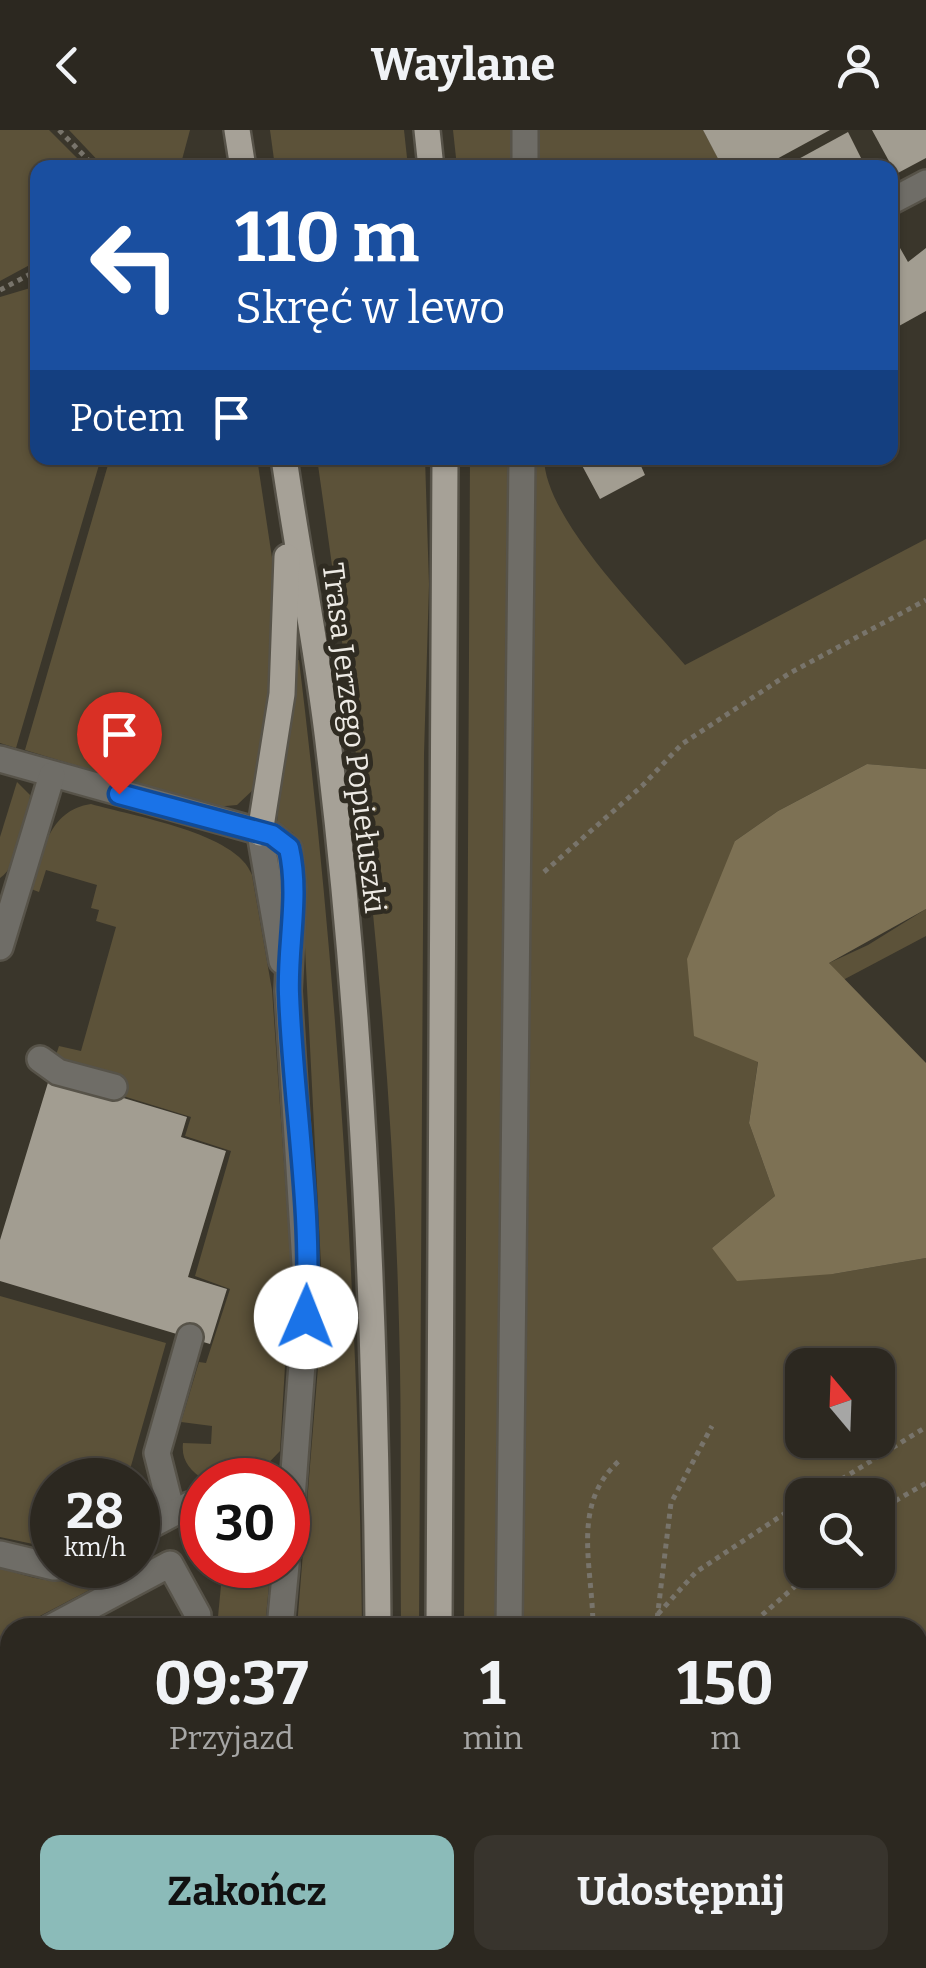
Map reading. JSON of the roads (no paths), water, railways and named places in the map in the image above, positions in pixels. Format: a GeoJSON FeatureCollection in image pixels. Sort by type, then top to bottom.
{"type":"FeatureCollection","features":[{"type":"Feature","properties":{"kind":"main road"},"geometry":{"type":"LineString","coordinates":[[238,130],[242,160]]}},
{"type":"Feature","properties":{"kind":"main road"},"geometry":{"type":"LineString","coordinates":[[427,130],[430,160]]}},
{"type":"Feature","properties":{"kind":"main road","name":"Trasa Jerzego Popiełuszki"},"geometry":{"type":"LineString","coordinates":[[285,465],[329,749],[357,1050],[376,1383],[378,1618]]}},
{"type":"Feature","properties":{"kind":"main road"},"geometry":{"type":"LineString","coordinates":[[438,1618],[444,465]]}},
{"type":"Feature","properties":{"kind":"main road"},"geometry":{"type":"LineString","coordinates":[[260,833],[282,694],[290,497]]}},
{"type":"Feature","properties":{"kind":"street"},"geometry":{"type":"LineString","coordinates":[[525,130],[525,160]]}},
{"type":"Feature","properties":{"kind":"street"},"geometry":{"type":"LineString","coordinates":[[898,198],[926,183]]}},
{"type":"Feature","properties":{"kind":"street"},"geometry":{"type":"LineString","coordinates":[[509,1618],[522,465]]}},
{"type":"Feature","properties":{"kind":"street"},"geometry":{"type":"LineString","coordinates":[[0,759],[284,840],[292,865],[288,991],[307,1297],[294,1458]]}},
{"type":"Feature","properties":{"kind":"street"},"geometry":{"type":"LineString","coordinates":[[0,946],[52,775]]}},
{"type":"Feature","properties":{"kind":"street"},"geometry":{"type":"LineString","coordinates":[[40,1059],[58,1072],[114,1087]]}},
{"type":"Feature","properties":{"kind":"street"},"geometry":{"type":"LineString","coordinates":[[172,1513],[157,1453],[190,1338]]}},
{"type":"Feature","properties":{"kind":"street"},"geometry":{"type":"LineString","coordinates":[[160,1520],[180,1509]]}},
{"type":"Feature","properties":{"kind":"street"},"geometry":{"type":"LineString","coordinates":[[0,1554],[30,1561]]}},
{"type":"Feature","properties":{"kind":"street"},"geometry":{"type":"LineString","coordinates":[[69,1618],[170,1564],[198,1618]]}},
{"type":"Feature","properties":{"kind":"street"},"geometry":{"type":"LineString","coordinates":[[281,1618],[284,1588]]}}]}
